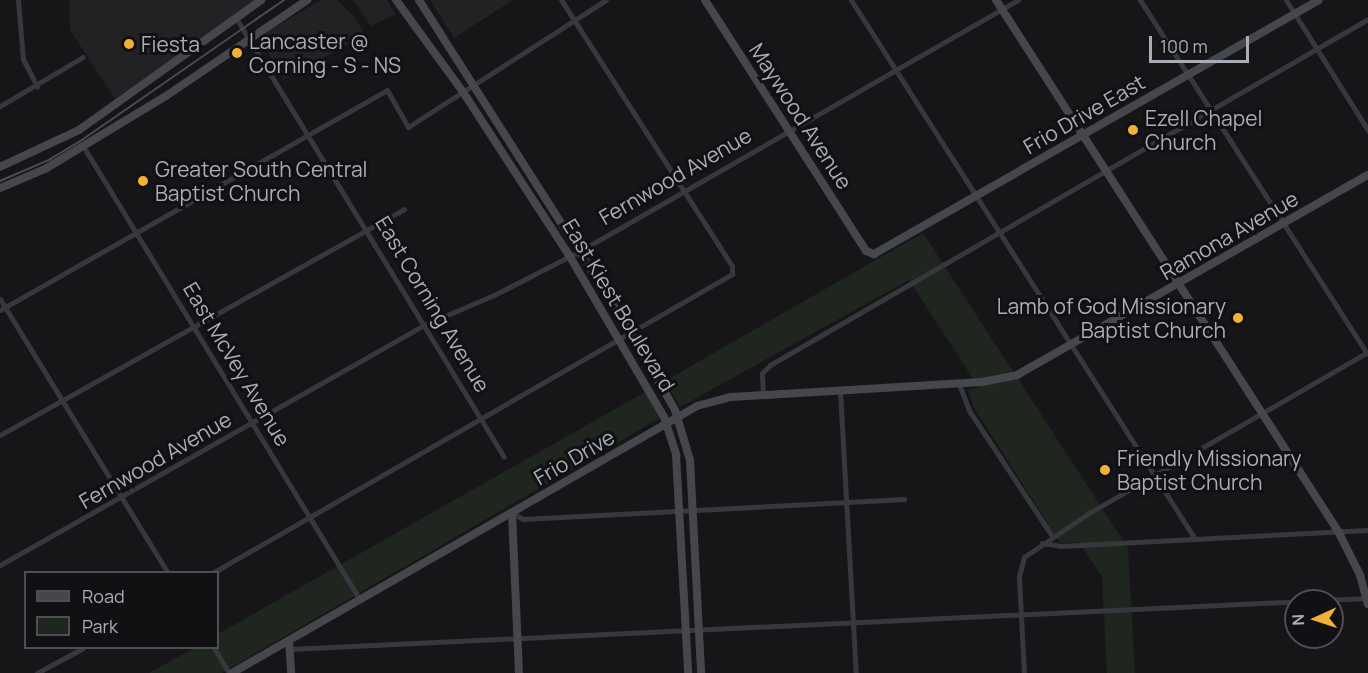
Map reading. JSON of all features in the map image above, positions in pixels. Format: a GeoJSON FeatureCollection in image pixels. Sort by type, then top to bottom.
{"type":"FeatureCollection","features":[{"type":"Feature","properties":{"kind":"street"},"geometry":{"type":"LineString","coordinates":[[18,0],[23,59],[37,87]]}},
{"type":"Feature","properties":{"kind":"street"},"geometry":{"type":"LineString","coordinates":[[0,167],[79,130],[261,0]]}},
{"type":"Feature","properties":{"kind":"street"},"geometry":{"type":"LineString","coordinates":[[0,188],[83,146],[166,96],[248,37],[307,0]]}},
{"type":"Feature","properties":{"kind":"street","name":"East Kiest Boulevard"},"geometry":{"type":"LineString","coordinates":[[396,0],[463,92],[569,255],[667,424],[676,455],[688,673]]}},
{"type":"Feature","properties":{"kind":"street","name":"East Kiest Boulevard"},"geometry":{"type":"LineString","coordinates":[[419,0],[632,334],[678,417],[689,454],[701,673]]}},
{"type":"Feature","properties":{"kind":"street"},"geometry":{"type":"LineString","coordinates":[[218,571],[729,277],[732,269],[561,0]]}},
{"type":"Feature","properties":{"kind":"street"},"geometry":{"type":"LineString","coordinates":[[3,309],[387,90],[408,126],[606,0]]}},
{"type":"Feature","properties":{"kind":"street","name":"Maywood Avenue"},"geometry":{"type":"LineString","coordinates":[[705,0],[866,251]]}},
{"type":"Feature","properties":{"kind":"street"},"geometry":{"type":"LineString","coordinates":[[851,0],[1195,539]]}},
{"type":"Feature","properties":{"kind":"street"},"geometry":{"type":"LineString","coordinates":[[291,673],[289,645],[518,638],[1368,600],[1338,531],[996,0]]}},
{"type":"Feature","properties":{"kind":"street","name":"Fernwood Avenue"},"geometry":{"type":"LineString","coordinates":[[0,565],[423,325],[494,295],[580,251],[788,129],[897,71],[1018,0]]}},
{"type":"Feature","properties":{"kind":"street"},"geometry":{"type":"LineString","coordinates":[[1024,673],[1020,566],[1024,557],[1052,536],[1261,411],[1368,353],[1140,0]]}},
{"type":"Feature","properties":{"kind":"street"},"geometry":{"type":"LineString","coordinates":[[1286,0],[1368,130]]}},
{"type":"Feature","properties":{"kind":"street","name":"Frio Drive East"},"geometry":{"type":"LineString","coordinates":[[866,251],[874,254],[1318,0]]}},
{"type":"Feature","properties":{"kind":"street","name":"East Corning Avenue"},"geometry":{"type":"LineString","coordinates":[[236,18],[504,457]]}},
{"type":"Feature","properties":{"kind":"street"},"geometry":{"type":"LineString","coordinates":[[763,394],[762,373],[770,364],[1368,19]]}},
{"type":"Feature","properties":{"kind":"street"},"geometry":{"type":"LineString","coordinates":[[0,106],[37,87],[83,57]]}},
{"type":"Feature","properties":{"kind":"street","name":"East McVey Avenue"},"geometry":{"type":"LineString","coordinates":[[83,146],[360,600]]}},
{"type":"Feature","properties":{"kind":"street","name":"Ramona Avenue"},"geometry":{"type":"LineString","coordinates":[[763,394],[959,384],[1017,375],[1180,285],[1368,175]]}},
{"type":"Feature","properties":{"kind":"street"},"geometry":{"type":"LineString","coordinates":[[0,435],[62,403],[404,209]]}},
{"type":"Feature","properties":{"kind":"street"},"geometry":{"type":"LineString","coordinates":[[0,299],[3,309],[166,571]]}},
{"type":"Feature","properties":{"kind":"street"},"geometry":{"type":"LineString","coordinates":[[959,384],[970,412],[1052,536]]}},
{"type":"Feature","properties":{"kind":"street"},"geometry":{"type":"LineString","coordinates":[[840,391],[856,673]]}},
{"type":"Feature","properties":{"kind":"street","name":"Frio Drive"},"geometry":{"type":"LineString","coordinates":[[231,673],[289,645],[360,600],[678,417],[716,400],[763,394]]}},
{"type":"Feature","properties":{"kind":"street"},"geometry":{"type":"LineString","coordinates":[[512,513],[523,519],[904,499]]}},
{"type":"Feature","properties":{"kind":"street"},"geometry":{"type":"LineString","coordinates":[[512,513],[519,673]]}},
{"type":"Feature","properties":{"kind":"street"},"geometry":{"type":"LineString","coordinates":[[1042,543],[1060,546],[1368,530]]}},
{"type":"Feature","properties":{"kind":"street"},"geometry":{"type":"LineString","coordinates":[[37,673],[81,649]]}},
{"type":"Feature","properties":{"kind":"street"},"geometry":{"type":"LineString","coordinates":[[215,649],[231,673]]}},
{"type":"Feature","properties":{"kind":"shaded area"},"geometry":{"type":"Polygon","coordinates":[[[69,0],[257,0],[115,99],[70,30],[69,0]]]}},
{"type":"Feature","properties":{"kind":"shaded area"},"geometry":{"type":"Polygon","coordinates":[[[321,0],[337,0],[355,17],[365,35],[283,80],[260,36],[321,0]]]}},
{"type":"Feature","properties":{"kind":"shaded area"},"geometry":{"type":"Polygon","coordinates":[[[353,0],[387,0],[396,14],[371,26],[353,0]]]}},
{"type":"Feature","properties":{"kind":"shaded area"},"geometry":{"type":"Polygon","coordinates":[[[430,0],[513,0],[454,38],[430,0]]]}},
{"type":"Feature","properties":{"kind":"green space"},"geometry":{"type":"Polygon","coordinates":[[[923,233],[1128,548],[1135,673],[1107,673],[1102,577],[1079,542],[1060,543],[973,406],[968,389],[979,388],[909,280],[680,407],[665,381],[923,233]]]}},
{"type":"Feature","properties":{"kind":"green space"},"geometry":{"type":"Polygon","coordinates":[[[645,392],[660,418],[222,673],[149,673],[192,649],[219,649],[219,633],[645,392]]]}},
{"type":"Feature","properties":{"kind":"tram line"},"geometry":{"type":"LineString","coordinates":[[0,181],[49,160],[82,140],[284,0]]}},
{"type":"Feature","properties":{"kind":"place","name":"Fiesta"},"geometry":{"type":"Point","coordinates":[129,44]}},
{"type":"Feature","properties":{"kind":"place","name":"Lancaster @ Corning - S - NS"},"geometry":{"type":"Point","coordinates":[237,53]}},
{"type":"Feature","properties":{"kind":"place","name":"Ezell Chapel Church"},"geometry":{"type":"Point","coordinates":[1133,130]}},
{"type":"Feature","properties":{"kind":"place","name":"Greater South Central Baptist Church"},"geometry":{"type":"Point","coordinates":[143,181]}},
{"type":"Feature","properties":{"kind":"place","name":"Lamb of God Missionary Baptist Church"},"geometry":{"type":"Point","coordinates":[1238,318]}},
{"type":"Feature","properties":{"kind":"place","name":"Friendly Missionary Baptist Church"},"geometry":{"type":"Point","coordinates":[1105,470]}}]}
